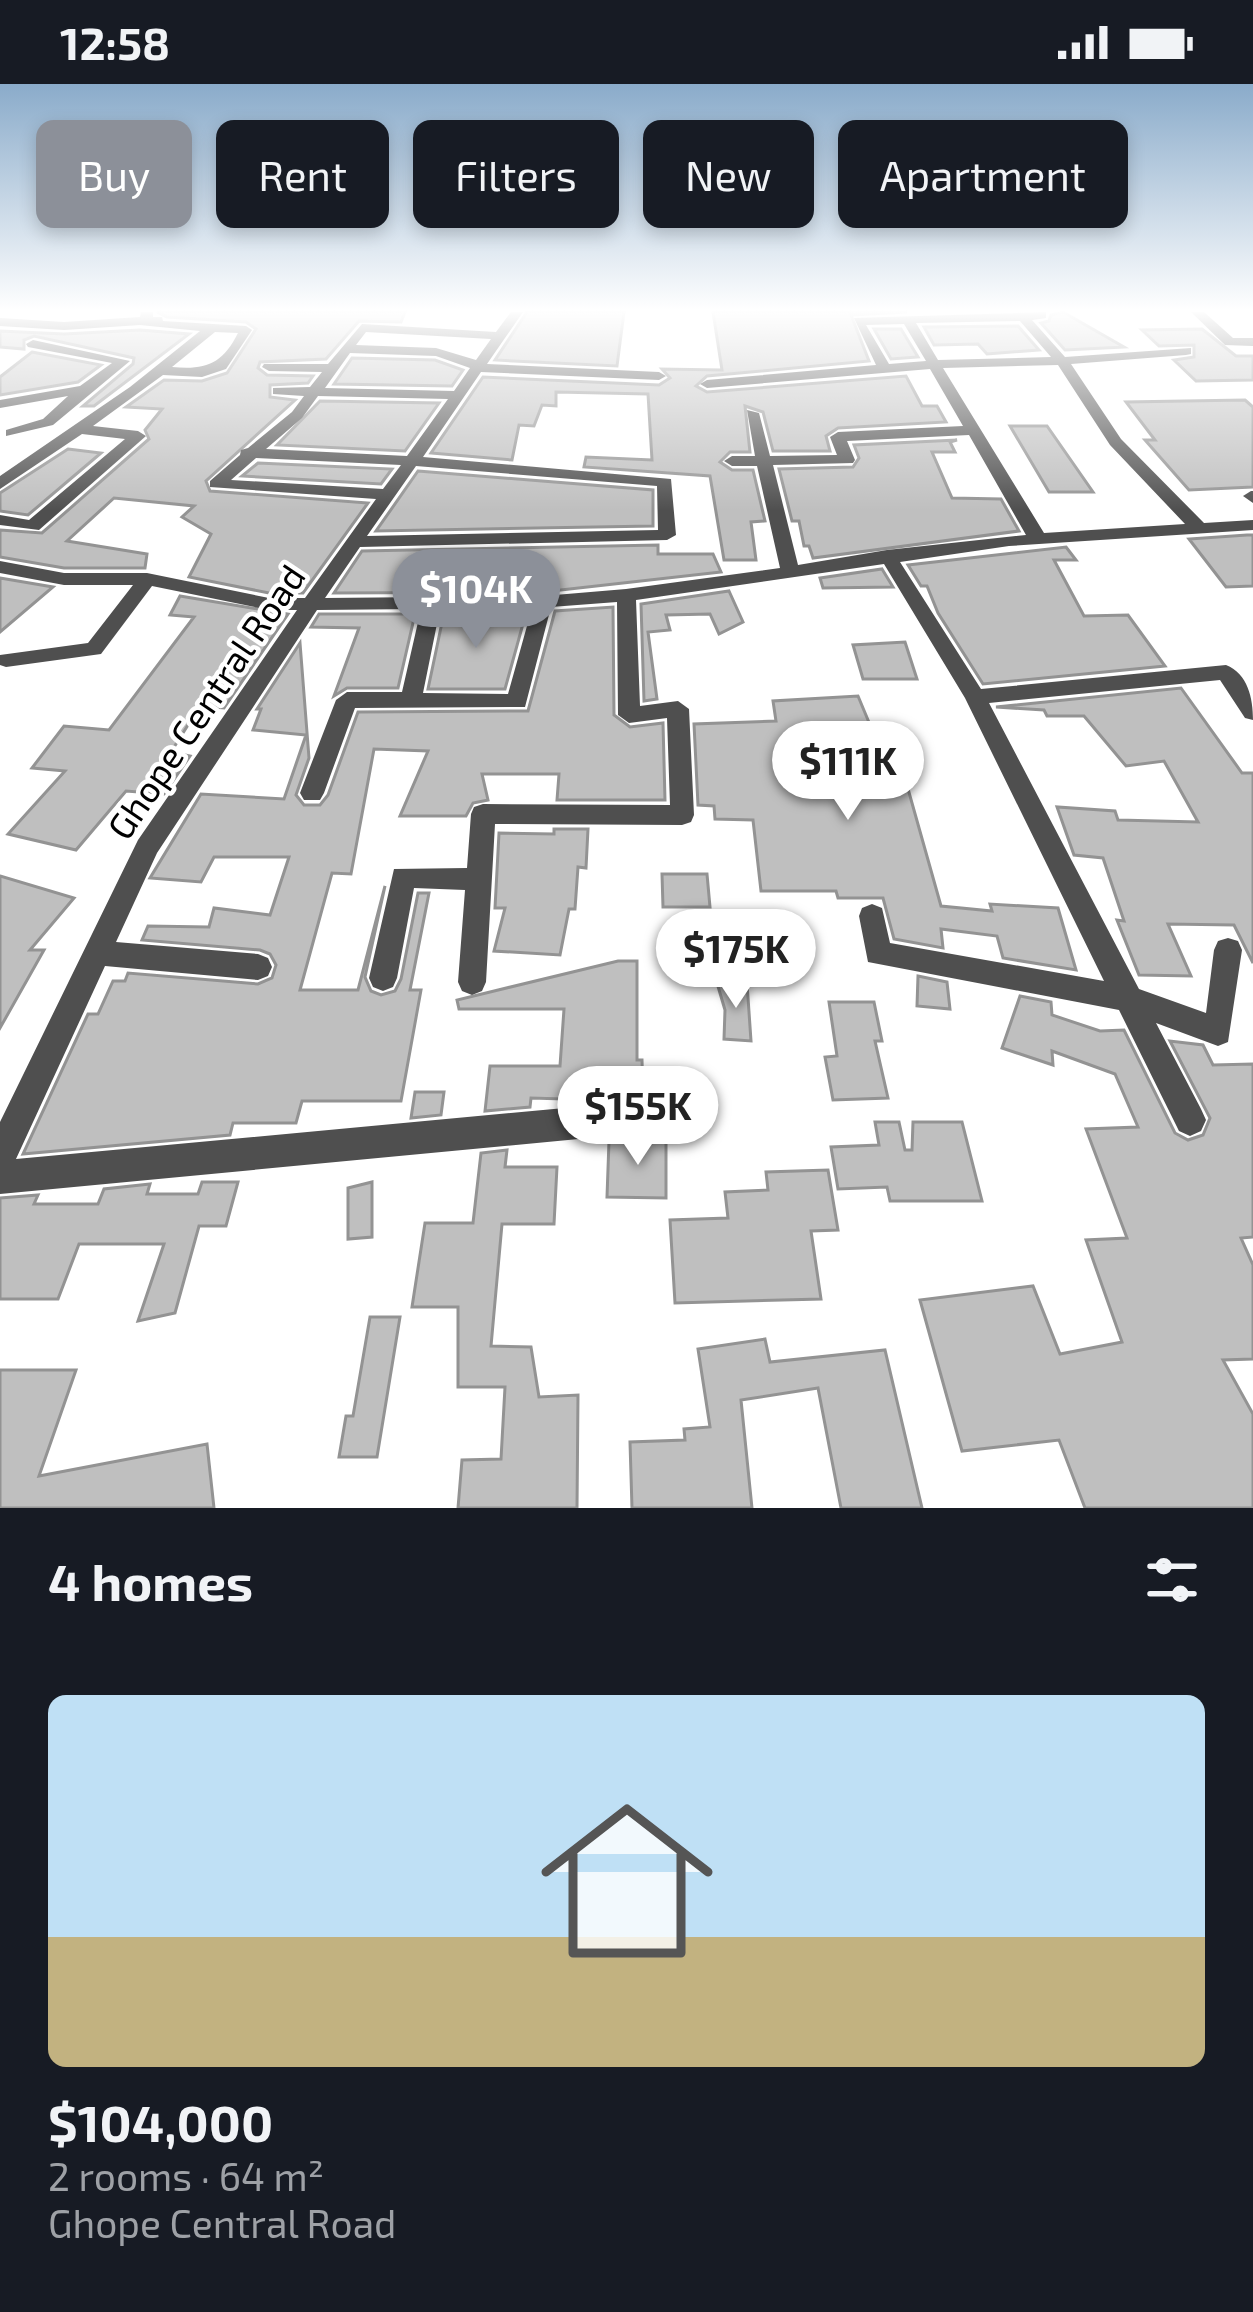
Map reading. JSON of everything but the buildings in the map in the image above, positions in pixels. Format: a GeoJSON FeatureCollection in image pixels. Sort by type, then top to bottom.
{"type":"FeatureCollection","features":[{"type":"Feature","properties":{"kind":"street"},"geometry":{"type":"LineString","coordinates":[[11,433],[48,422],[98,378]]}},
{"type":"Feature","properties":{"kind":"street"},"geometry":{"type":"LineString","coordinates":[[0,484],[149,378]]}},
{"type":"Feature","properties":{"kind":"street"},"geometry":{"type":"LineString","coordinates":[[326,378],[297,415],[216,484],[391,495]]}},
{"type":"Feature","properties":{"kind":"street","name":"Ghope Central Road"},"geometry":{"type":"LineString","coordinates":[[0,1157],[147,847],[310,604],[472,378]]}},
{"type":"Feature","properties":{"kind":"street"},"geometry":{"type":"LineString","coordinates":[[707,384],[768,378]]}},
{"type":"Feature","properties":{"kind":"street"},"geometry":{"type":"LineString","coordinates":[[946,378],[1038,539]]}},
{"type":"Feature","properties":{"kind":"street"},"geometry":{"type":"LineString","coordinates":[[1073,378],[1115,442],[1199,528]]}},
{"type":"Feature","properties":{"kind":"street"},"geometry":{"type":"LineString","coordinates":[[0,404],[84,388],[135,390]]}},
{"type":"Feature","properties":{"kind":"street"},"geometry":{"type":"LineString","coordinates":[[278,391],[462,395]]}},
{"type":"Feature","properties":{"kind":"street"},"geometry":{"type":"LineString","coordinates":[[752,413],[790,569]]}},
{"type":"Feature","properties":{"kind":"street"},"geometry":{"type":"LineString","coordinates":[[0,520],[33,526],[137,436],[82,429]]}},
{"type":"Feature","properties":{"kind":"street"},"geometry":{"type":"LineString","coordinates":[[732,461],[847,460],[838,437],[975,430]]}},
{"type":"Feature","properties":{"kind":"street"},"geometry":{"type":"LineString","coordinates":[[247,453],[415,461],[665,482],[668,535],[356,542]]}},
{"type":"Feature","properties":{"kind":"street"},"geometry":{"type":"LineString","coordinates":[[0,567],[64,579],[147,579],[269,604],[543,602],[626,596],[790,569],[1038,539],[1250,528]]}},
{"type":"Feature","properties":{"kind":"street"},"geometry":{"type":"LineString","coordinates":[[887,556],[975,697],[1190,1120]]}},
{"type":"Feature","properties":{"kind":"street"},"geometry":{"type":"LineString","coordinates":[[6,660],[94,649],[147,579]]}},
{"type":"Feature","properties":{"kind":"street"},"geometry":{"type":"LineString","coordinates":[[472,982],[483,814],[682,815],[678,709],[628,715],[626,596]]}},
{"type":"Feature","properties":{"kind":"street"},"geometry":{"type":"LineString","coordinates":[[312,793],[347,700],[517,702],[543,602]]}},
{"type":"Feature","properties":{"kind":"street"},"geometry":{"type":"LineString","coordinates":[[411,700],[432,603]]}},
{"type":"Feature","properties":{"kind":"street"},"geometry":{"type":"LineString","coordinates":[[975,697],[1226,672],[1253,712]]}},
{"type":"Feature","properties":{"kind":"street"},"geometry":{"type":"LineString","coordinates":[[383,978],[403,878],[478,879]]}},
{"type":"Feature","properties":{"kind":"street"},"geometry":{"type":"LineString","coordinates":[[872,916],[878,952],[1126,998],[1218,1032],[1228,950]]}},
{"type":"Feature","properties":{"kind":"street"},"geometry":{"type":"LineString","coordinates":[[97,953],[258,967]]}},
{"type":"Feature","properties":{"kind":"street"},"geometry":{"type":"LineString","coordinates":[[0,1177],[682,1114]]}}]}
